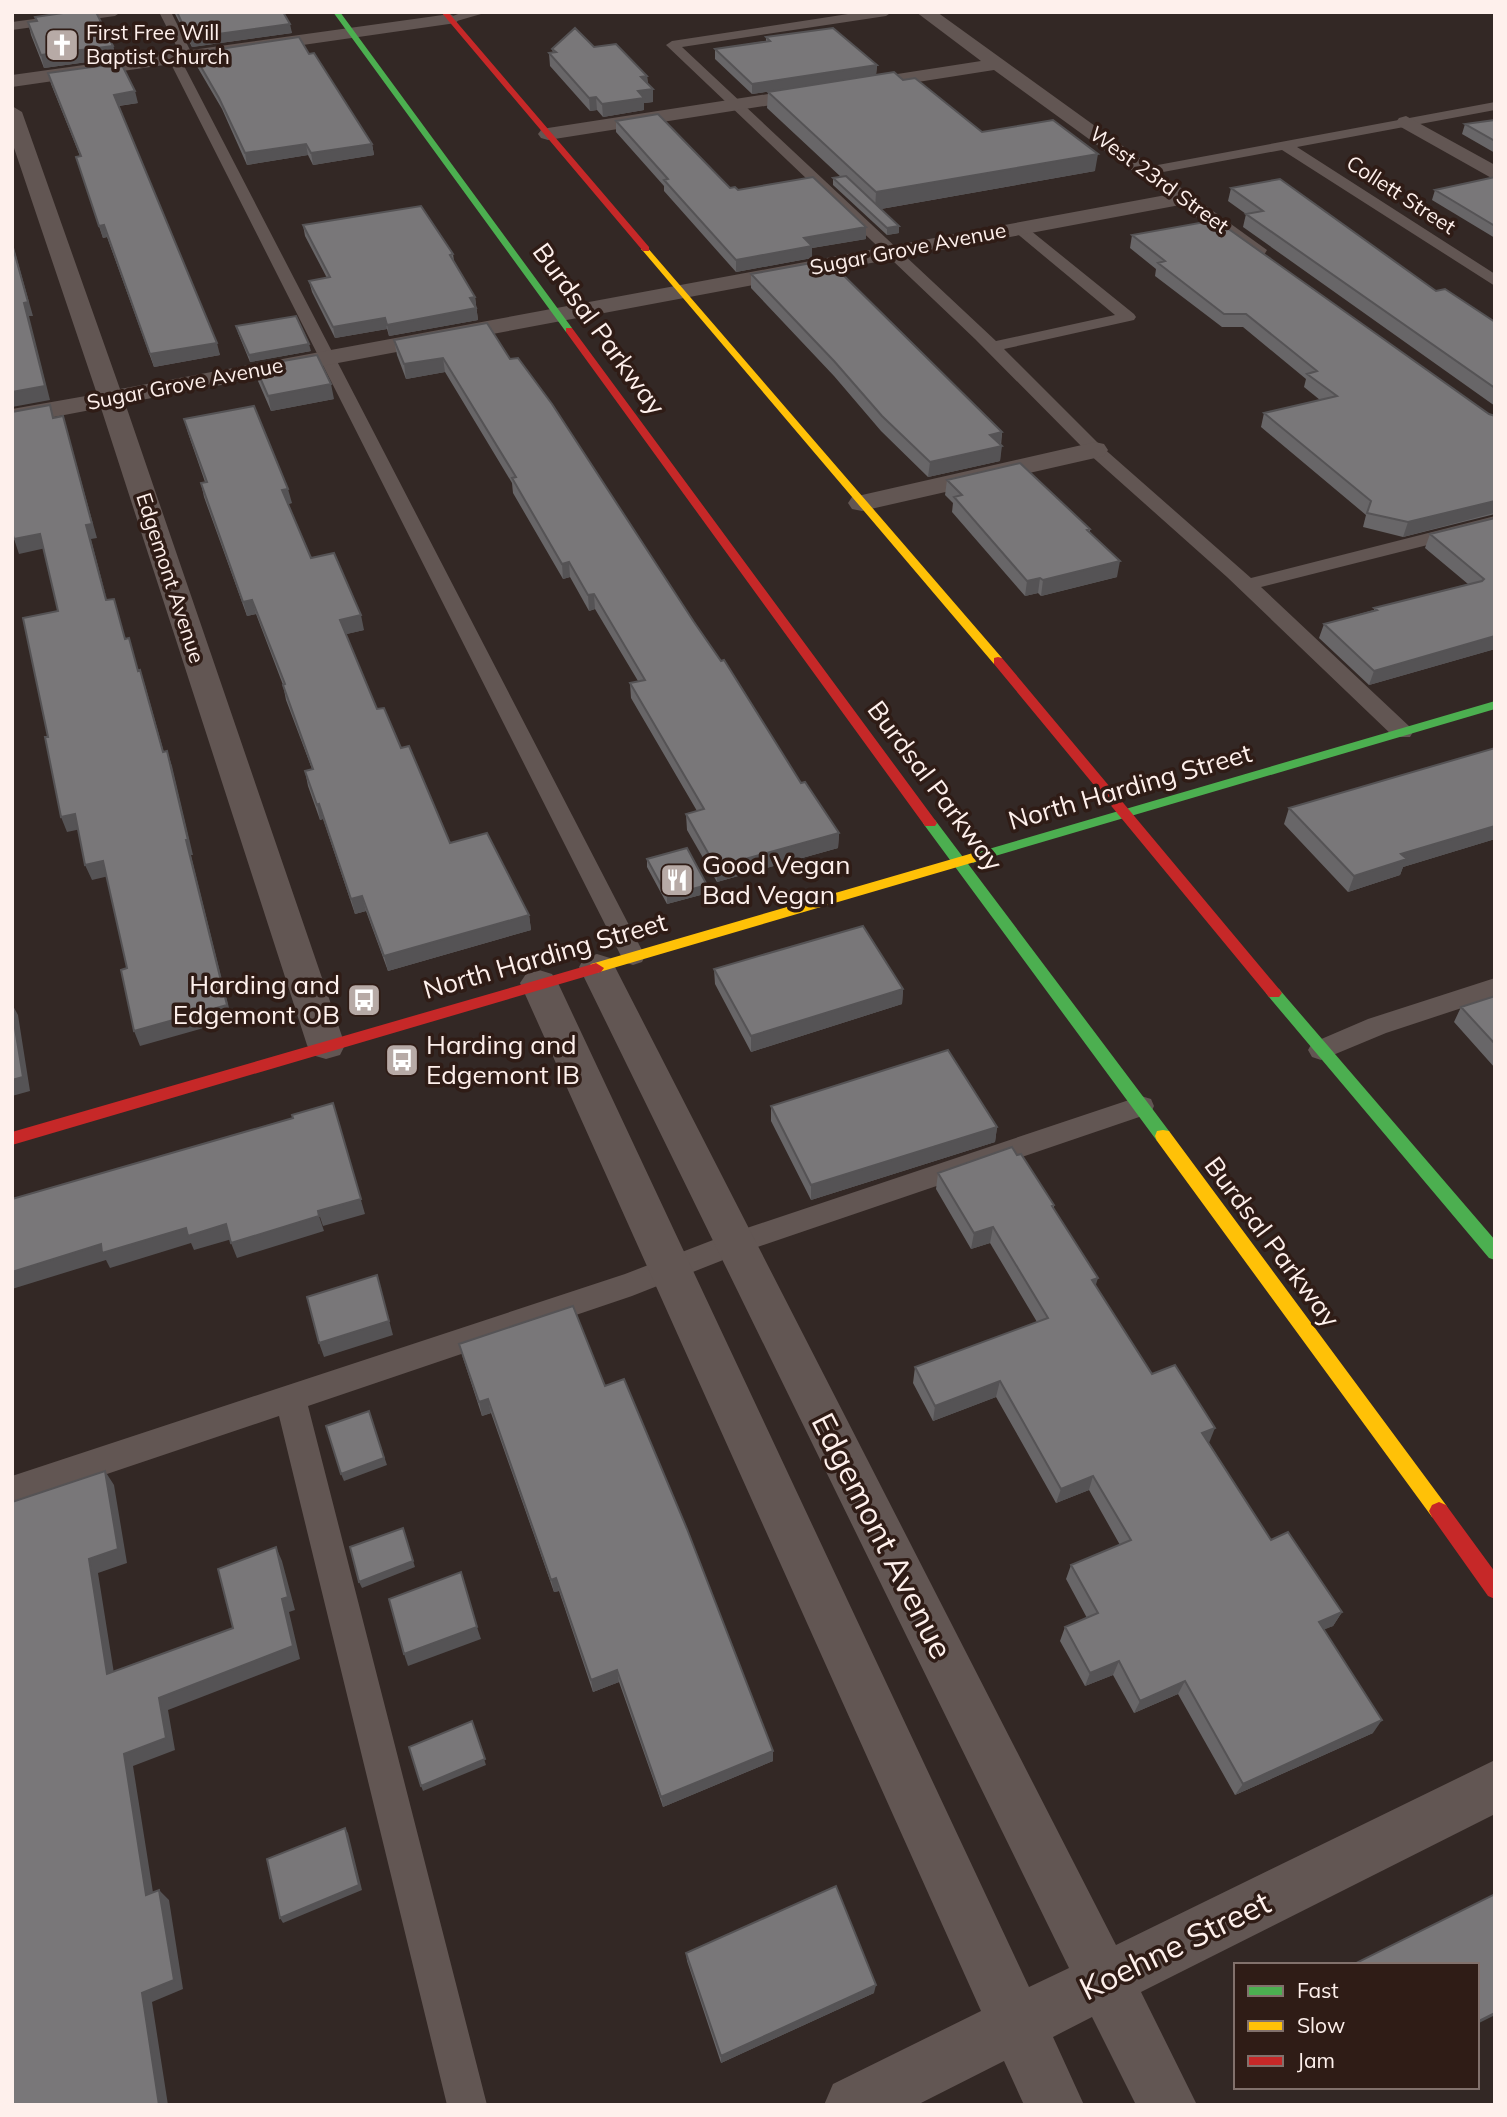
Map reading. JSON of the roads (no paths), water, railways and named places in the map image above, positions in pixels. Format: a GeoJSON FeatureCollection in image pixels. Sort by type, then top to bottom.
{"type":"FeatureCollection","features":[{"type":"Feature","properties":{"kind":"street","name":"Burdsal Parkway"},"geometry":{"type":"LineString","coordinates":[[336,12],[960,862],[1354,1392],[1495,1589]]}},
{"type":"Feature","properties":{"kind":"street","name":"West 23rd Street"},"geometry":{"type":"LineString","coordinates":[[925,12],[1274,262]]}},
{"type":"Feature","properties":{"kind":"street"},"geometry":{"type":"LineString","coordinates":[[12,81],[351,33],[447,16],[1495,1253]]}},
{"type":"Feature","properties":{"kind":"street"},"geometry":{"type":"LineString","coordinates":[[548,134],[998,64]]}},
{"type":"Feature","properties":{"kind":"street","name":"Edgemont Avenue"},"geometry":{"type":"LineString","coordinates":[[12,112],[326,1045]]}},
{"type":"Feature","properties":{"kind":"street"},"geometry":{"type":"LineString","coordinates":[[1406,122],[1495,174]]}},
{"type":"Feature","properties":{"kind":"street","name":"Sugar Grove Avenue"},"geometry":{"type":"LineString","coordinates":[[12,417],[1184,198]]}},
{"type":"Feature","properties":{"kind":"street"},"geometry":{"type":"LineString","coordinates":[[862,503],[1096,450]]}},
{"type":"Feature","properties":{"kind":"street","name":"North Harding Street"},"geometry":{"type":"LineString","coordinates":[[12,1139],[1495,705]]}},
{"type":"Feature","properties":{"kind":"street","name":"Edgemont Avenue"},"geometry":{"type":"LineString","coordinates":[[615,962],[736,1243],[1167,2105]]}},
{"type":"Feature","properties":{"kind":"street"},"geometry":{"type":"LineString","coordinates":[[539,983],[1054,2105]]}},
{"type":"Feature","properties":{"kind":"street","name":"Koehne Street"},"geometry":{"type":"LineString","coordinates":[[854,2105],[1495,1786]]}},
{"type":"Feature","properties":{"kind":"lane"},"geometry":{"type":"LineString","coordinates":[[12,26],[115,12]]}},
{"type":"Feature","properties":{"kind":"lane"},"geometry":{"type":"LineString","coordinates":[[165,12],[181,57],[615,962]]}},
{"type":"Feature","properties":{"kind":"lane"},"geometry":{"type":"LineString","coordinates":[[447,16],[482,12]]}},
{"type":"Feature","properties":{"kind":"lane"},"geometry":{"type":"LineString","coordinates":[[886,12],[673,45],[992,347],[1096,450],[1246,585],[1402,732]]}},
{"type":"Feature","properties":{"kind":"lane"},"geometry":{"type":"LineString","coordinates":[[1147,171],[1495,106]]}},
{"type":"Feature","properties":{"kind":"lane","name":"Collett Street"},"geometry":{"type":"LineString","coordinates":[[1284,145],[1495,281]]}},
{"type":"Feature","properties":{"kind":"lane"},"geometry":{"type":"LineString","coordinates":[[992,347],[1128,317],[1020,229]]}},
{"type":"Feature","properties":{"kind":"lane"},"geometry":{"type":"LineString","coordinates":[[1246,585],[1495,523]]}},
{"type":"Feature","properties":{"kind":"lane"},"geometry":{"type":"LineString","coordinates":[[1321,1050],[1377,1026],[1495,987]]}},
{"type":"Feature","properties":{"kind":"lane"},"geometry":{"type":"LineString","coordinates":[[12,1491],[632,1284],[736,1243],[1141,1106]]}},
{"type":"Feature","properties":{"kind":"lane"},"geometry":{"type":"LineString","coordinates":[[290,1397],[467,2105]]}},
{"type":"Feature","properties":{"kind":"place","name":"First Free Will Baptist Church"},"geometry":{"type":"Point","coordinates":[62,45]}},
{"type":"Feature","properties":{"kind":"place","name":"Good Vegan Bad Vegan"},"geometry":{"type":"Point","coordinates":[677,880]}},
{"type":"Feature","properties":{"kind":"place","name":"Harding and Edgemont OB"},"geometry":{"type":"Point","coordinates":[364,1000]}},
{"type":"Feature","properties":{"kind":"place","name":"Harding and Edgemont IB"},"geometry":{"type":"Point","coordinates":[402,1060]}}]}
